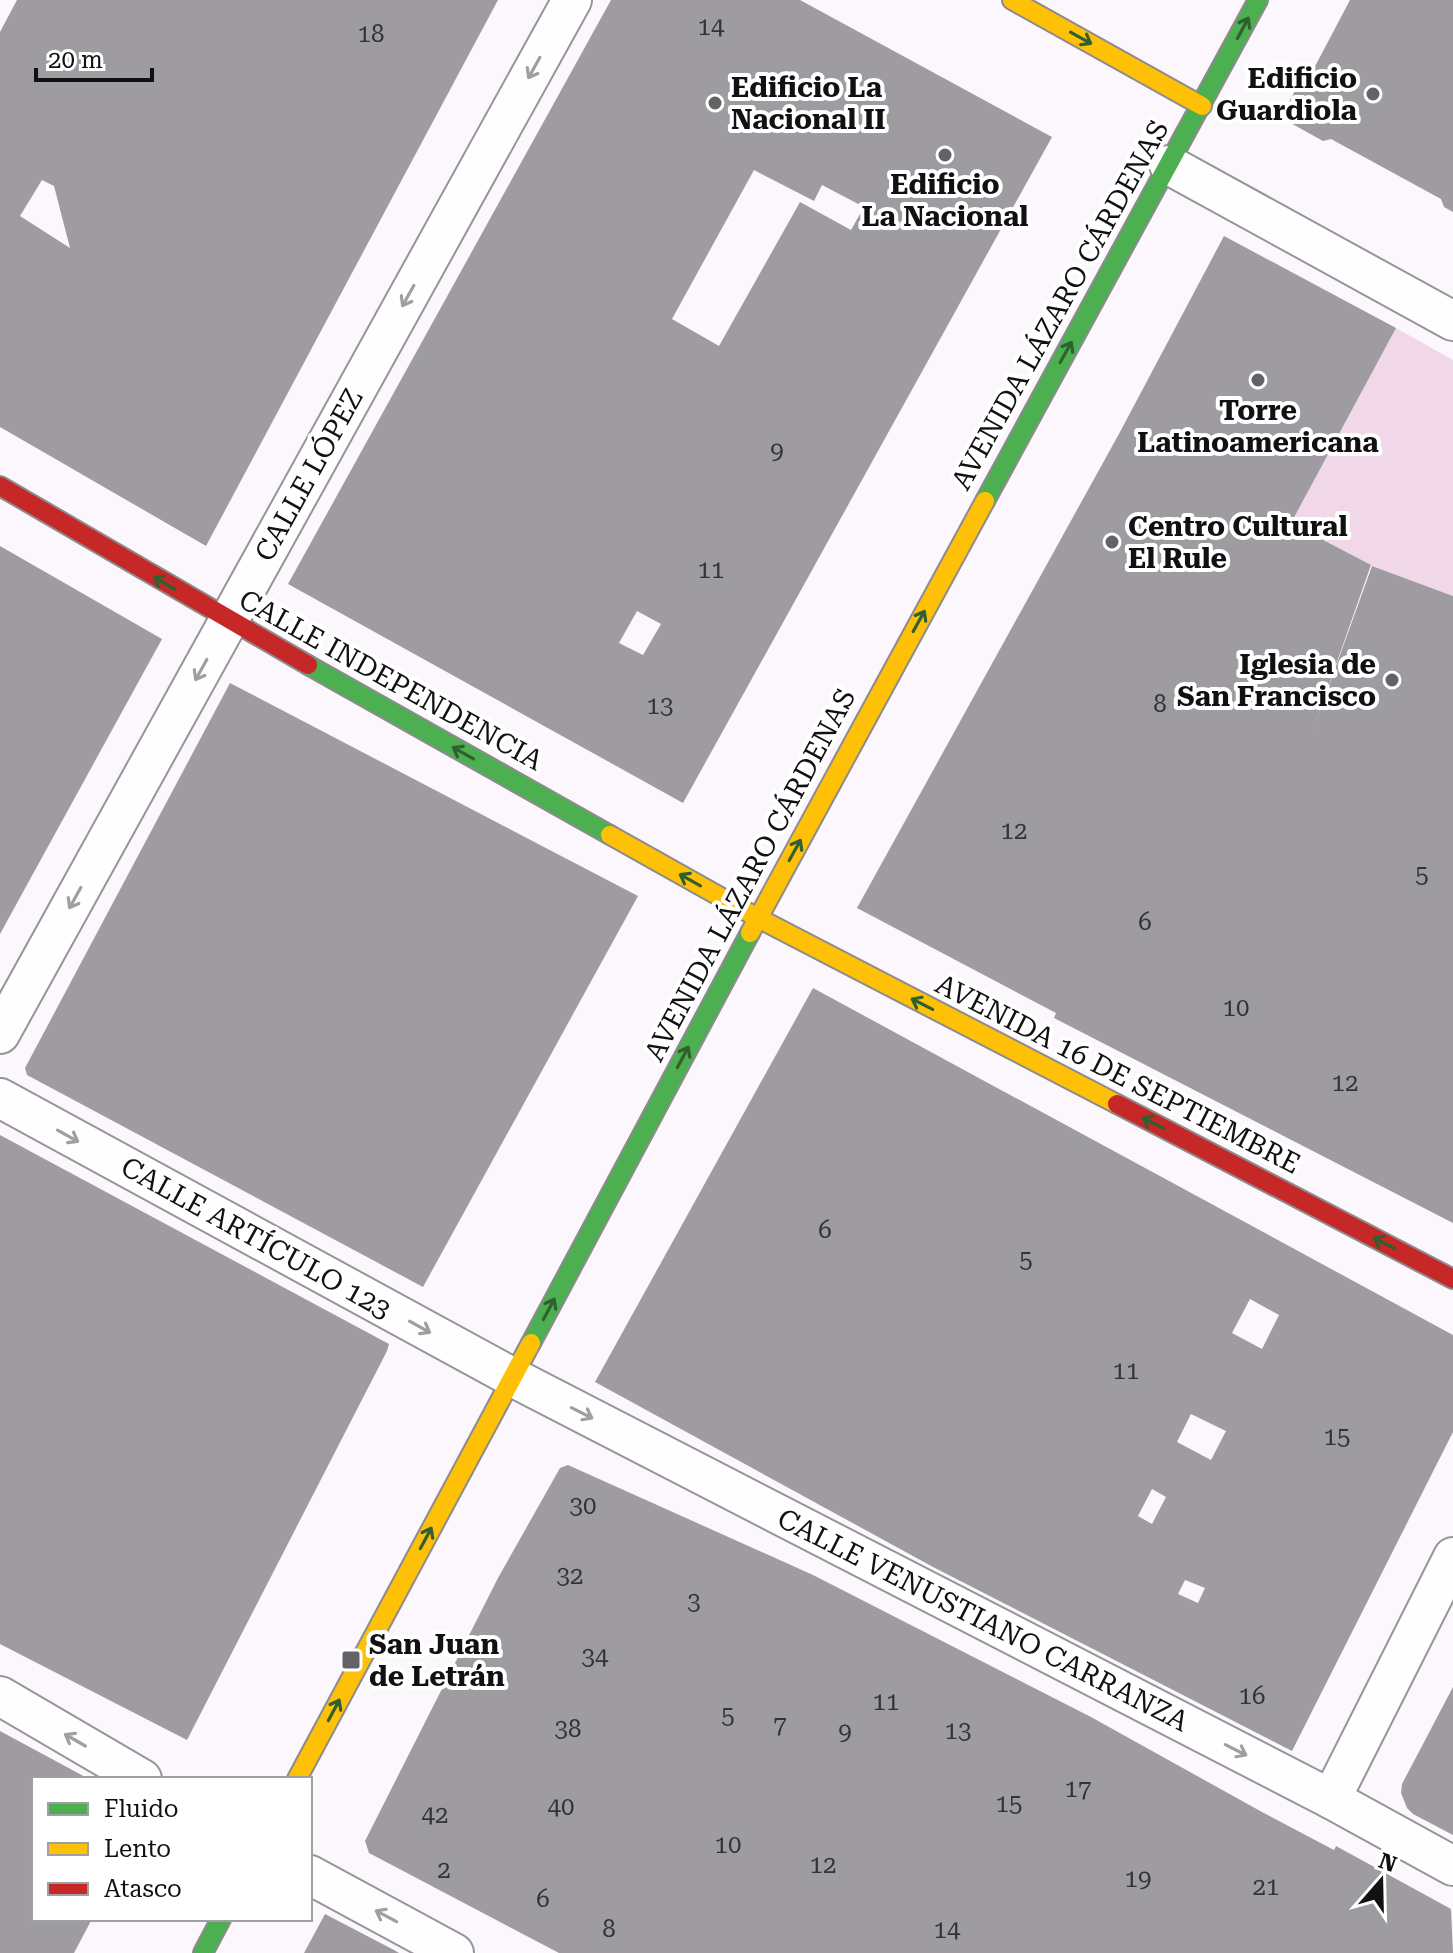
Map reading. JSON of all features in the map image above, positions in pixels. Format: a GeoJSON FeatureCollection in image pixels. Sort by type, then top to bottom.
{"type":"FeatureCollection","features":[{"type":"Feature","properties":{"kind":"main road"},"geometry":{"type":"LineString","coordinates":[[1012,0],[1202,106]]}},
{"type":"Feature","properties":{"kind":"main road","name":"AVENIDA LÁZARO CÁRDENAS"},"geometry":{"type":"LineString","coordinates":[[298,1777],[758,918],[1258,0]]}},
{"type":"Feature","properties":{"kind":"main road","name":"CALLE INDEPENDENCIA"},"geometry":{"type":"LineString","coordinates":[[0,486],[229,621],[758,918]]}},
{"type":"Feature","properties":{"kind":"main road","name":"AVENIDA 16 DE SEPTIEMBRE"},"geometry":{"type":"LineString","coordinates":[[758,918],[1453,1279]]}},
{"type":"Feature","properties":{"kind":"main road"},"geometry":{"type":"LineString","coordinates":[[203,1953],[220,1921]]}},
{"type":"Feature","properties":{"kind":"street","name":"CALLE LÓPEZ"},"geometry":{"type":"LineString","coordinates":[[0,1034],[572,0]]}},
{"type":"Feature","properties":{"kind":"street"},"geometry":{"type":"LineString","coordinates":[[1169,165],[1453,321]]}},
{"type":"Feature","properties":{"kind":"street","name":"CALLE ARTÍCULO 123"},"geometry":{"type":"LineString","coordinates":[[0,1098],[512,1377]]}},
{"type":"Feature","properties":{"kind":"street","name":"CALLE VENUSTIANO CARRANZA"},"geometry":{"type":"LineString","coordinates":[[512,1377],[1331,1799],[1453,1866]]}},
{"type":"Feature","properties":{"kind":"street"},"geometry":{"type":"LineString","coordinates":[[1331,1799],[1453,1557]]}},
{"type":"Feature","properties":{"kind":"street"},"geometry":{"type":"LineString","coordinates":[[0,1696],[139,1777]]}},
{"type":"Feature","properties":{"kind":"street"},"geometry":{"type":"LineString","coordinates":[[312,1876],[454,1953]]}},
{"type":"Feature","properties":{"kind":"shaded area"},"geometry":{"type":"Polygon","coordinates":[[[1396,328],[1453,360],[1453,596],[1372,566],[1291,522],[1396,328]]]}},
{"type":"Feature","properties":{"kind":"building"},"geometry":{"type":"Polygon","coordinates":[[[17,0],[498,0],[206,546],[0,427],[0,32],[17,0]],[[42,180],[20,216],[70,248],[54,186],[42,180]]]}},
{"type":"Feature","properties":{"kind":"building"},"geometry":{"type":"Polygon","coordinates":[[[611,0],[800,0],[1052,137],[683,803],[288,584],[611,0]],[[754,170],[672,319],[719,346],[800,202],[851,230],[864,207],[822,185],[814,201],[754,170]],[[637,611],[619,643],[643,655],[661,624],[637,611]]]}},
{"type":"Feature","properties":{"kind":"building","name":"Edificio Guardiola"},"geometry":{"type":"Polygon","coordinates":[[[1350,0],[1453,0],[1453,212],[1444,207],[1441,199],[1331,139],[1323,141],[1287,121],[1284,112],[1302,77],[1311,74],[1350,0]]]}},
{"type":"Feature","properties":{"kind":"building"},"geometry":{"type":"Polygon","coordinates":[[[1224,236],[1396,328],[1291,523],[1371,565],[1313,730],[1372,566],[1453,596],[1453,1223],[1054,1018],[1056,1013],[857,908],[1120,432],[1224,236]]]}},
{"type":"Feature","properties":{"kind":"building"},"geometry":{"type":"Polygon","coordinates":[[[0,546],[162,639],[0,934],[0,546]]]}},
{"type":"Feature","properties":{"kind":"building"},"geometry":{"type":"Polygon","coordinates":[[[230,683],[638,896],[423,1287],[27,1075],[25,1068],[230,683]]]}},
{"type":"Feature","properties":{"kind":"building"},"geometry":{"type":"Polygon","coordinates":[[[813,988],[1453,1335],[1453,1432],[1292,1751],[933,1567],[595,1382],[813,988]],[[1250,1299],[1232,1333],[1262,1349],[1279,1315],[1250,1299]],[[1191,1414],[1177,1442],[1211,1460],[1226,1431],[1191,1414]],[[1152,1489],[1138,1516],[1152,1524],[1166,1497],[1152,1489]],[[1185,1580],[1178,1594],[1198,1603],[1205,1588],[1185,1580]]]}},
{"type":"Feature","properties":{"kind":"building"},"geometry":{"type":"Polygon","coordinates":[[[0,1135],[389,1344],[187,1740],[0,1644],[0,1135]]]}},
{"type":"Feature","properties":{"kind":"building"},"geometry":{"type":"Polygon","coordinates":[[[568,1465],[813,1575],[1091,1717],[1262,1812],[1334,1850],[1336,1846],[1451,1909],[1453,1953],[559,1953],[369,1853],[365,1841],[498,1578],[560,1468],[568,1465]]]}},
{"type":"Feature","properties":{"kind":"building"},"geometry":{"type":"Polygon","coordinates":[[[1453,1687],[1453,1835],[1413,1814],[1401,1793],[1402,1784],[1453,1687]]]}},
{"type":"Feature","properties":{"kind":"building"},"geometry":{"type":"Polygon","coordinates":[[[0,1731],[85,1777],[32,1777],[32,1921],[91,1921],[74,1953],[0,1953],[0,1731]]]}},
{"type":"Feature","properties":{"kind":"building"},"geometry":{"type":"Polygon","coordinates":[[[325,1914],[394,1950],[399,1953],[304,1953],[325,1914]]]}},
{"type":"Feature","properties":{"kind":"traffic: fast"},"geometry":{"type":"LineString","coordinates":[[985,501],[1258,0]]}},
{"type":"Feature","properties":{"kind":"traffic: fast"},"geometry":{"type":"LineString","coordinates":[[308,665],[610,835]]}},
{"type":"Feature","properties":{"kind":"traffic: fast"},"geometry":{"type":"LineString","coordinates":[[531,1343],[750,933]]}},
{"type":"Feature","properties":{"kind":"traffic: fast"},"geometry":{"type":"LineString","coordinates":[[203,1953],[220,1921]]}},
{"type":"Feature","properties":{"kind":"traffic: slow"},"geometry":{"type":"LineString","coordinates":[[1012,0],[1202,106]]}},
{"type":"Feature","properties":{"kind":"traffic: slow"},"geometry":{"type":"LineString","coordinates":[[750,933],[985,501]]}},
{"type":"Feature","properties":{"kind":"traffic: slow"},"geometry":{"type":"LineString","coordinates":[[610,835],[758,918],[1117,1104]]}},
{"type":"Feature","properties":{"kind":"traffic: slow"},"geometry":{"type":"LineString","coordinates":[[298,1777],[531,1343]]}},
{"type":"Feature","properties":{"kind":"traffic: jam"},"geometry":{"type":"LineString","coordinates":[[0,486],[308,665]]}},
{"type":"Feature","properties":{"kind":"traffic: jam"},"geometry":{"type":"LineString","coordinates":[[1117,1104],[1453,1279]]}},
{"type":"Feature","properties":{"kind":"place","name":"Edificio Guardiola"},"geometry":{"type":"Point","coordinates":[1373,94]}},
{"type":"Feature","properties":{"kind":"place","name":"Edificio La Nacional II"},"geometry":{"type":"Point","coordinates":[715,103]}},
{"type":"Feature","properties":{"kind":"place","name":"Edificio La Nacional"},"geometry":{"type":"Point","coordinates":[945,155]}},
{"type":"Feature","properties":{"kind":"place","name":"Torre Latinoamericana"},"geometry":{"type":"Point","coordinates":[1258,380]}},
{"type":"Feature","properties":{"kind":"place","name":"Centro Cultural El Rule"},"geometry":{"type":"Point","coordinates":[1112,542]}},
{"type":"Feature","properties":{"kind":"place","name":"Iglesia de San Francisco"},"geometry":{"type":"Point","coordinates":[1392,680]}},
{"type":"Feature","properties":{"kind":"place","name":"San Juan de Letrán"},"geometry":{"type":"Point","coordinates":[351,1660]}}]}
